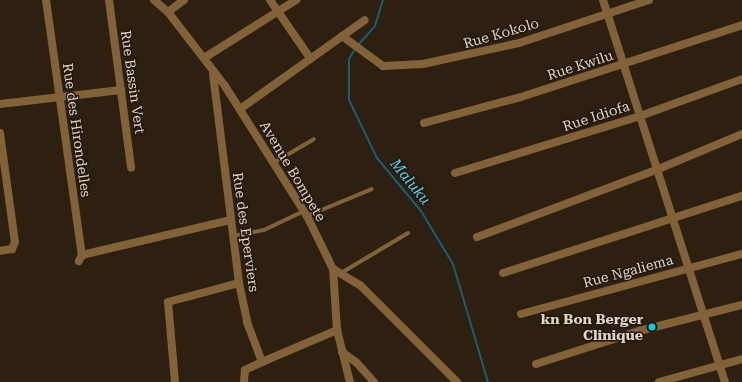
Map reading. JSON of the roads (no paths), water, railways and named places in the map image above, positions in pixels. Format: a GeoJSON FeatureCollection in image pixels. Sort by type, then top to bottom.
{"type":"FeatureCollection","features":[{"type":"Feature","properties":{"kind":"street","name":"Rue des Hirondelles"},"geometry":{"type":"LineString","coordinates":[[46,0],[80,258],[230,220]]}},
{"type":"Feature","properties":{"kind":"street","name":"Rue Bassin Vert"},"geometry":{"type":"LineString","coordinates":[[109,0],[131,168]]}},
{"type":"Feature","properties":{"kind":"street","name":"Avenue Bompete"},"geometry":{"type":"LineString","coordinates":[[154,0],[168,12],[204,58],[213,74],[240,109],[275,162],[337,271],[337,330],[350,382]]}},
{"type":"Feature","properties":{"kind":"street"},"geometry":{"type":"LineString","coordinates":[[168,12],[184,0]]}},
{"type":"Feature","properties":{"kind":"street"},"geometry":{"type":"LineString","coordinates":[[270,0],[310,58]]}},
{"type":"Feature","properties":{"kind":"street"},"geometry":{"type":"LineString","coordinates":[[204,58],[296,0]]}},
{"type":"Feature","properties":{"kind":"street"},"geometry":{"type":"LineString","coordinates":[[603,0],[656,170],[673,218],[725,382]]}},
{"type":"Feature","properties":{"kind":"street","name":"Rue Kokolo"},"geometry":{"type":"LineString","coordinates":[[342,36],[357,48],[388,67],[438,62],[519,43],[649,0]]}},
{"type":"Feature","properties":{"kind":"street"},"geometry":{"type":"LineString","coordinates":[[240,109],[365,20]]}},
{"type":"Feature","properties":{"kind":"street","name":"Rue Kwilu"},"geometry":{"type":"LineString","coordinates":[[424,123],[521,97],[624,65],[742,25]]}},
{"type":"Feature","properties":{"kind":"street","name":"Rue des Eperviers"},"geometry":{"type":"LineString","coordinates":[[213,74],[239,283],[248,322],[262,362]]}},
{"type":"Feature","properties":{"kind":"street","name":"Rue Idiofa"},"geometry":{"type":"LineString","coordinates":[[456,173],[640,116],[742,79]]}},
{"type":"Feature","properties":{"kind":"street"},"geometry":{"type":"LineString","coordinates":[[0,104],[121,90]]}},
{"type":"Feature","properties":{"kind":"street"},"geometry":{"type":"LineString","coordinates":[[0,133],[15,242],[12,249],[0,251]]}},
{"type":"Feature","properties":{"kind":"street"},"geometry":{"type":"LineString","coordinates":[[477,237],[656,170],[742,134]]}},
{"type":"Feature","properties":{"kind":"street"},"geometry":{"type":"LineString","coordinates":[[503,272],[742,196]]}},
{"type":"Feature","properties":{"kind":"street","name":"Rue Ngaliema"},"geometry":{"type":"LineString","coordinates":[[521,314],[742,254]]}},
{"type":"Feature","properties":{"kind":"street"},"geometry":{"type":"LineString","coordinates":[[337,271],[360,285],[457,382]]}},
{"type":"Feature","properties":{"kind":"street"},"geometry":{"type":"LineString","coordinates":[[175,382],[168,304],[172,298],[239,283]]}},
{"type":"Feature","properties":{"kind":"street"},"geometry":{"type":"LineString","coordinates":[[536,364],[639,331],[742,305]]}},
{"type":"Feature","properties":{"kind":"street"},"geometry":{"type":"LineString","coordinates":[[244,382],[245,370],[337,330]]}},
{"type":"Feature","properties":{"kind":"street"},"geometry":{"type":"LineString","coordinates":[[342,352],[356,362],[374,382]]}},
{"type":"Feature","properties":{"kind":"street"},"geometry":{"type":"LineString","coordinates":[[659,382],[742,359]]}},
{"type":"Feature","properties":{"kind":"lane"},"geometry":{"type":"LineString","coordinates":[[275,162],[314,139]]}},
{"type":"Feature","properties":{"kind":"lane"},"geometry":{"type":"LineString","coordinates":[[233,236],[264,230],[305,213],[372,189]]}},
{"type":"Feature","properties":{"kind":"lane"},"geometry":{"type":"LineString","coordinates":[[337,271],[408,233]]}},
{"type":"Feature","properties":{"kind":"waterway","name":"Maluku"},"geometry":{"type":"LineString","coordinates":[[359,44],[375,26],[383,0]]}},
{"type":"Feature","properties":{"kind":"waterway","name":"Maluku"},"geometry":{"type":"LineString","coordinates":[[355,49],[349,59],[349,100],[377,158],[421,211],[453,264],[488,382]]}},
{"type":"Feature","properties":{"kind":"place","name":"kn Bon Berger Clinique"},"geometry":{"type":"Point","coordinates":[652,327]}}]}
